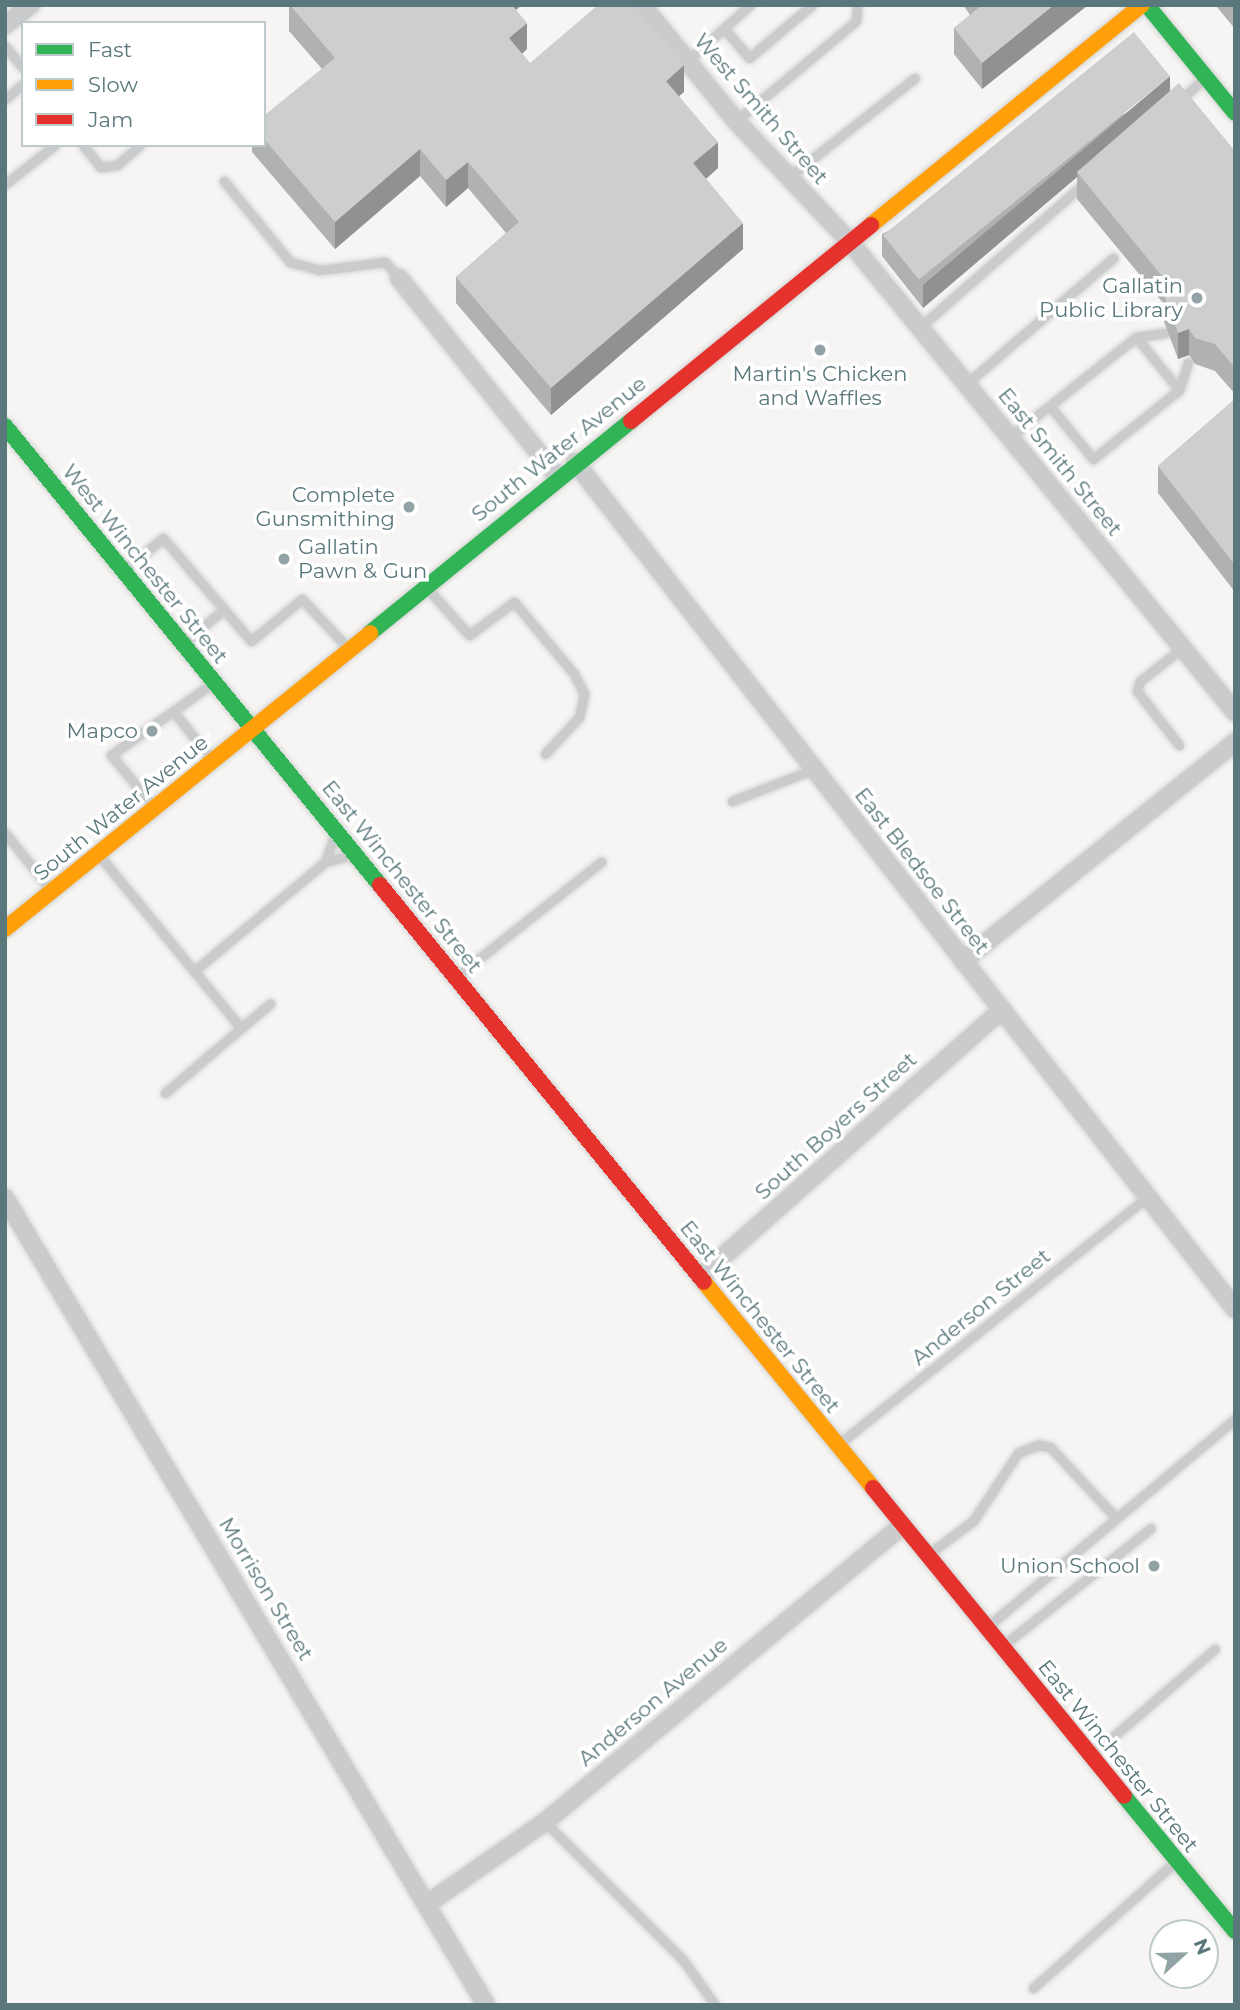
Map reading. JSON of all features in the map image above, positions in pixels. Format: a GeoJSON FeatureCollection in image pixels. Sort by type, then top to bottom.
{"type":"FeatureCollection","features":[{"type":"Feature","properties":{"kind":"street"},"geometry":{"type":"LineString","coordinates":[[5,25],[31,5]]}},
{"type":"Feature","properties":{"kind":"street","name":"West Smith Street"},"geometry":{"type":"LineString","coordinates":[[642,5],[736,121],[849,241]]}},
{"type":"Feature","properties":{"kind":"street"},"geometry":{"type":"LineString","coordinates":[[1144,5],[1235,113]]}},
{"type":"Feature","properties":{"kind":"street","name":"South Water Avenue"},"geometry":{"type":"LineString","coordinates":[[5,929],[253,729],[575,462],[1144,5]]}},
{"type":"Feature","properties":{"kind":"street","name":"East Smith Street"},"geometry":{"type":"LineString","coordinates":[[849,241],[1235,712]]}},
{"type":"Feature","properties":{"kind":"street"},"geometry":{"type":"LineString","coordinates":[[399,278],[558,476]]}},
{"type":"Feature","properties":{"kind":"street","name":"West Winchester Street"},"geometry":{"type":"LineString","coordinates":[[5,426],[253,729]]}},
{"type":"Feature","properties":{"kind":"street","name":"East Bledsoe Street"},"geometry":{"type":"LineString","coordinates":[[575,462],[1235,1309]]}},
{"type":"Feature","properties":{"kind":"street","name":"East Winchester Street"},"geometry":{"type":"LineString","coordinates":[[253,729],[701,1276],[901,1526],[1235,1931]]}},
{"type":"Feature","properties":{"kind":"street"},"geometry":{"type":"LineString","coordinates":[[964,961],[1235,742]]}},
{"type":"Feature","properties":{"kind":"street","name":"South Boyers Street"},"geometry":{"type":"LineString","coordinates":[[701,1276],[1002,1010]]}},
{"type":"Feature","properties":{"kind":"street","name":"Morrison Street"},"geometry":{"type":"LineString","coordinates":[[5,1198],[486,2005]]}},
{"type":"Feature","properties":{"kind":"street","name":"Anderson Avenue"},"geometry":{"type":"LineString","coordinates":[[427,1904],[545,1822],[901,1526]]}},
{"type":"Feature","properties":{"kind":"lane"},"geometry":{"type":"LineString","coordinates":[[687,61],[750,5]]}},
{"type":"Feature","properties":{"kind":"lane"},"geometry":{"type":"LineString","coordinates":[[724,29],[749,58],[812,5]]}},
{"type":"Feature","properties":{"kind":"lane"},"geometry":{"type":"LineString","coordinates":[[736,121],[856,21],[857,5]]}},
{"type":"Feature","properties":{"kind":"lane"},"geometry":{"type":"LineString","coordinates":[[5,46],[21,66]]}},
{"type":"Feature","properties":{"kind":"lane"},"geometry":{"type":"LineString","coordinates":[[1165,113],[1206,77]]}},
{"type":"Feature","properties":{"kind":"lane"},"geometry":{"type":"LineString","coordinates":[[789,177],[915,78]]}},
{"type":"Feature","properties":{"kind":"lane"},"geometry":{"type":"LineString","coordinates":[[5,99],[21,86]]}},
{"type":"Feature","properties":{"kind":"lane"},"geometry":{"type":"LineString","coordinates":[[5,184],[52,147]]}},
{"type":"Feature","properties":{"kind":"lane"},"geometry":{"type":"LineString","coordinates":[[85,147],[100,167],[117,165],[138,147]]}},
{"type":"Feature","properties":{"kind":"lane"},"geometry":{"type":"LineString","coordinates":[[919,328],[1093,176]]}},
{"type":"Feature","properties":{"kind":"lane"},"geometry":{"type":"LineString","coordinates":[[224,181],[290,262],[320,270],[386,262],[399,278]]}},
{"type":"Feature","properties":{"kind":"lane"},"geometry":{"type":"LineString","coordinates":[[966,384],[1113,258]]}},
{"type":"Feature","properties":{"kind":"lane"},"geometry":{"type":"LineString","coordinates":[[1010,438],[1136,337],[1165,333]]}},
{"type":"Feature","properties":{"kind":"lane"},"geometry":{"type":"LineString","coordinates":[[1136,337],[1180,390]]}},
{"type":"Feature","properties":{"kind":"lane"},"geometry":{"type":"LineString","coordinates":[[1050,406],[1093,458],[1180,390],[1188,362]]}},
{"type":"Feature","properties":{"kind":"lane"},"geometry":{"type":"LineString","coordinates":[[123,570],[163,538],[251,641],[302,599],[349,649]]}},
{"type":"Feature","properties":{"kind":"lane"},"geometry":{"type":"LineString","coordinates":[[425,586],[469,635],[514,601],[574,674],[584,694],[579,717],[545,754]]}},
{"type":"Feature","properties":{"kind":"lane"},"geometry":{"type":"LineString","coordinates":[[183,643],[224,610]]}},
{"type":"Feature","properties":{"kind":"lane"},"geometry":{"type":"LineString","coordinates":[[1179,745],[1137,691],[1140,681],[1182,648]]}},
{"type":"Feature","properties":{"kind":"lane"},"geometry":{"type":"LineString","coordinates":[[155,808],[111,755],[215,682]]}},
{"type":"Feature","properties":{"kind":"lane"},"geometry":{"type":"LineString","coordinates":[[173,711],[213,761]]}},
{"type":"Feature","properties":{"kind":"lane"},"geometry":{"type":"LineString","coordinates":[[732,802],[814,769]]}},
{"type":"Feature","properties":{"kind":"lane"},"geometry":{"type":"LineString","coordinates":[[194,971],[325,862],[337,831]]}},
{"type":"Feature","properties":{"kind":"lane"},"geometry":{"type":"LineString","coordinates":[[5,833],[52,891]]}},
{"type":"Feature","properties":{"kind":"lane"},"geometry":{"type":"LineString","coordinates":[[325,862],[339,863],[355,853]]}},
{"type":"Feature","properties":{"kind":"lane"},"geometry":{"type":"LineString","coordinates":[[98,854],[241,1028]]}},
{"type":"Feature","properties":{"kind":"lane"},"geometry":{"type":"LineString","coordinates":[[456,976],[601,862]]}},
{"type":"Feature","properties":{"kind":"lane"},"geometry":{"type":"LineString","coordinates":[[165,1093],[270,1003]]}},
{"type":"Feature","properties":{"kind":"lane","name":"Anderson Street"},"geometry":{"type":"LineString","coordinates":[[836,1446],[1147,1197]]}},
{"type":"Feature","properties":{"kind":"lane"},"geometry":{"type":"LineString","coordinates":[[985,1628],[1235,1419]]}},
{"type":"Feature","properties":{"kind":"lane"},"geometry":{"type":"LineString","coordinates":[[926,1556],[973,1521],[1018,1453],[1038,1445],[1050,1447],[1116,1518]]}},
{"type":"Feature","properties":{"kind":"lane"},"geometry":{"type":"LineString","coordinates":[[1001,1647],[1151,1528]]}},
{"type":"Feature","properties":{"kind":"lane"},"geometry":{"type":"LineString","coordinates":[[1090,1756],[1215,1649]]}},
{"type":"Feature","properties":{"kind":"lane"},"geometry":{"type":"LineString","coordinates":[[545,1822],[683,1960],[715,2005]]}},
{"type":"Feature","properties":{"kind":"lane"},"geometry":{"type":"LineString","coordinates":[[1034,1989],[1176,1861]]}},
{"type":"Feature","properties":{"kind":"building"},"geometry":{"type":"Polygon","coordinates":[[[290,5],[512,5],[527,23],[509,38],[530,63],[598,5],[633,5],[684,65],[666,81],[718,142],[693,163],[743,223],[551,388],[456,277],[519,222],[468,162],[446,180],[420,149],[335,222],[266,141],[266,114],[335,58],[290,5]]]}},
{"type":"Feature","properties":{"kind":"building"},"geometry":{"type":"Polygon","coordinates":[[[982,5],[1054,5],[982,63],[954,28],[982,5]]]}},
{"type":"Feature","properties":{"kind":"building"},"geometry":{"type":"Polygon","coordinates":[[[1134,32],[1170,76],[919,280],[883,235],[1134,32]]]}},
{"type":"Feature","properties":{"kind":"building"},"geometry":{"type":"Polygon","coordinates":[[[1179,83],[1235,151],[1235,368],[1215,344],[1195,338],[1189,329],[1178,333],[1163,292],[1170,286],[1077,172],[1179,83]]]}},
{"type":"Feature","properties":{"kind":"building"},"geometry":{"type":"Polygon","coordinates":[[[1235,399],[1235,565],[1158,466],[1235,399]]]}},
{"type":"Feature","properties":{"kind":"traffic: fast"},"geometry":{"type":"LineString","coordinates":[[1147,5],[1235,113]]}},
{"type":"Feature","properties":{"kind":"traffic: fast"},"geometry":{"type":"LineString","coordinates":[[370,633],[631,421]]}},
{"type":"Feature","properties":{"kind":"traffic: fast"},"geometry":{"type":"LineString","coordinates":[[5,426],[380,885]]}},
{"type":"Feature","properties":{"kind":"traffic: fast"},"geometry":{"type":"LineString","coordinates":[[1124,1796],[1235,1931]]}},
{"type":"Feature","properties":{"kind":"traffic: slow"},"geometry":{"type":"LineString","coordinates":[[871,225],[1142,5]]}},
{"type":"Feature","properties":{"kind":"traffic: slow"},"geometry":{"type":"LineString","coordinates":[[5,929],[370,633]]}},
{"type":"Feature","properties":{"kind":"traffic: slow"},"geometry":{"type":"LineString","coordinates":[[704,1282],[873,1488]]}},
{"type":"Feature","properties":{"kind":"traffic: jam"},"geometry":{"type":"LineString","coordinates":[[631,421],[871,225]]}},
{"type":"Feature","properties":{"kind":"traffic: jam"},"geometry":{"type":"LineString","coordinates":[[380,885],[704,1282]]}},
{"type":"Feature","properties":{"kind":"traffic: jam"},"geometry":{"type":"LineString","coordinates":[[873,1488],[1124,1796]]}},
{"type":"Feature","properties":{"kind":"place","name":"Gallatin Public Library"},"geometry":{"type":"Point","coordinates":[1197,298]}},
{"type":"Feature","properties":{"kind":"place","name":"Martin's Chicken and Waffles"},"geometry":{"type":"Point","coordinates":[820,350]}},
{"type":"Feature","properties":{"kind":"place","name":"Complete Gunsmithing"},"geometry":{"type":"Point","coordinates":[409,507]}},
{"type":"Feature","properties":{"kind":"place","name":"Gallatin Pawn & Gun"},"geometry":{"type":"Point","coordinates":[284,559]}},
{"type":"Feature","properties":{"kind":"place","name":"Mapco"},"geometry":{"type":"Point","coordinates":[152,731]}},
{"type":"Feature","properties":{"kind":"place","name":"Union School"},"geometry":{"type":"Point","coordinates":[1154,1566]}}]}
